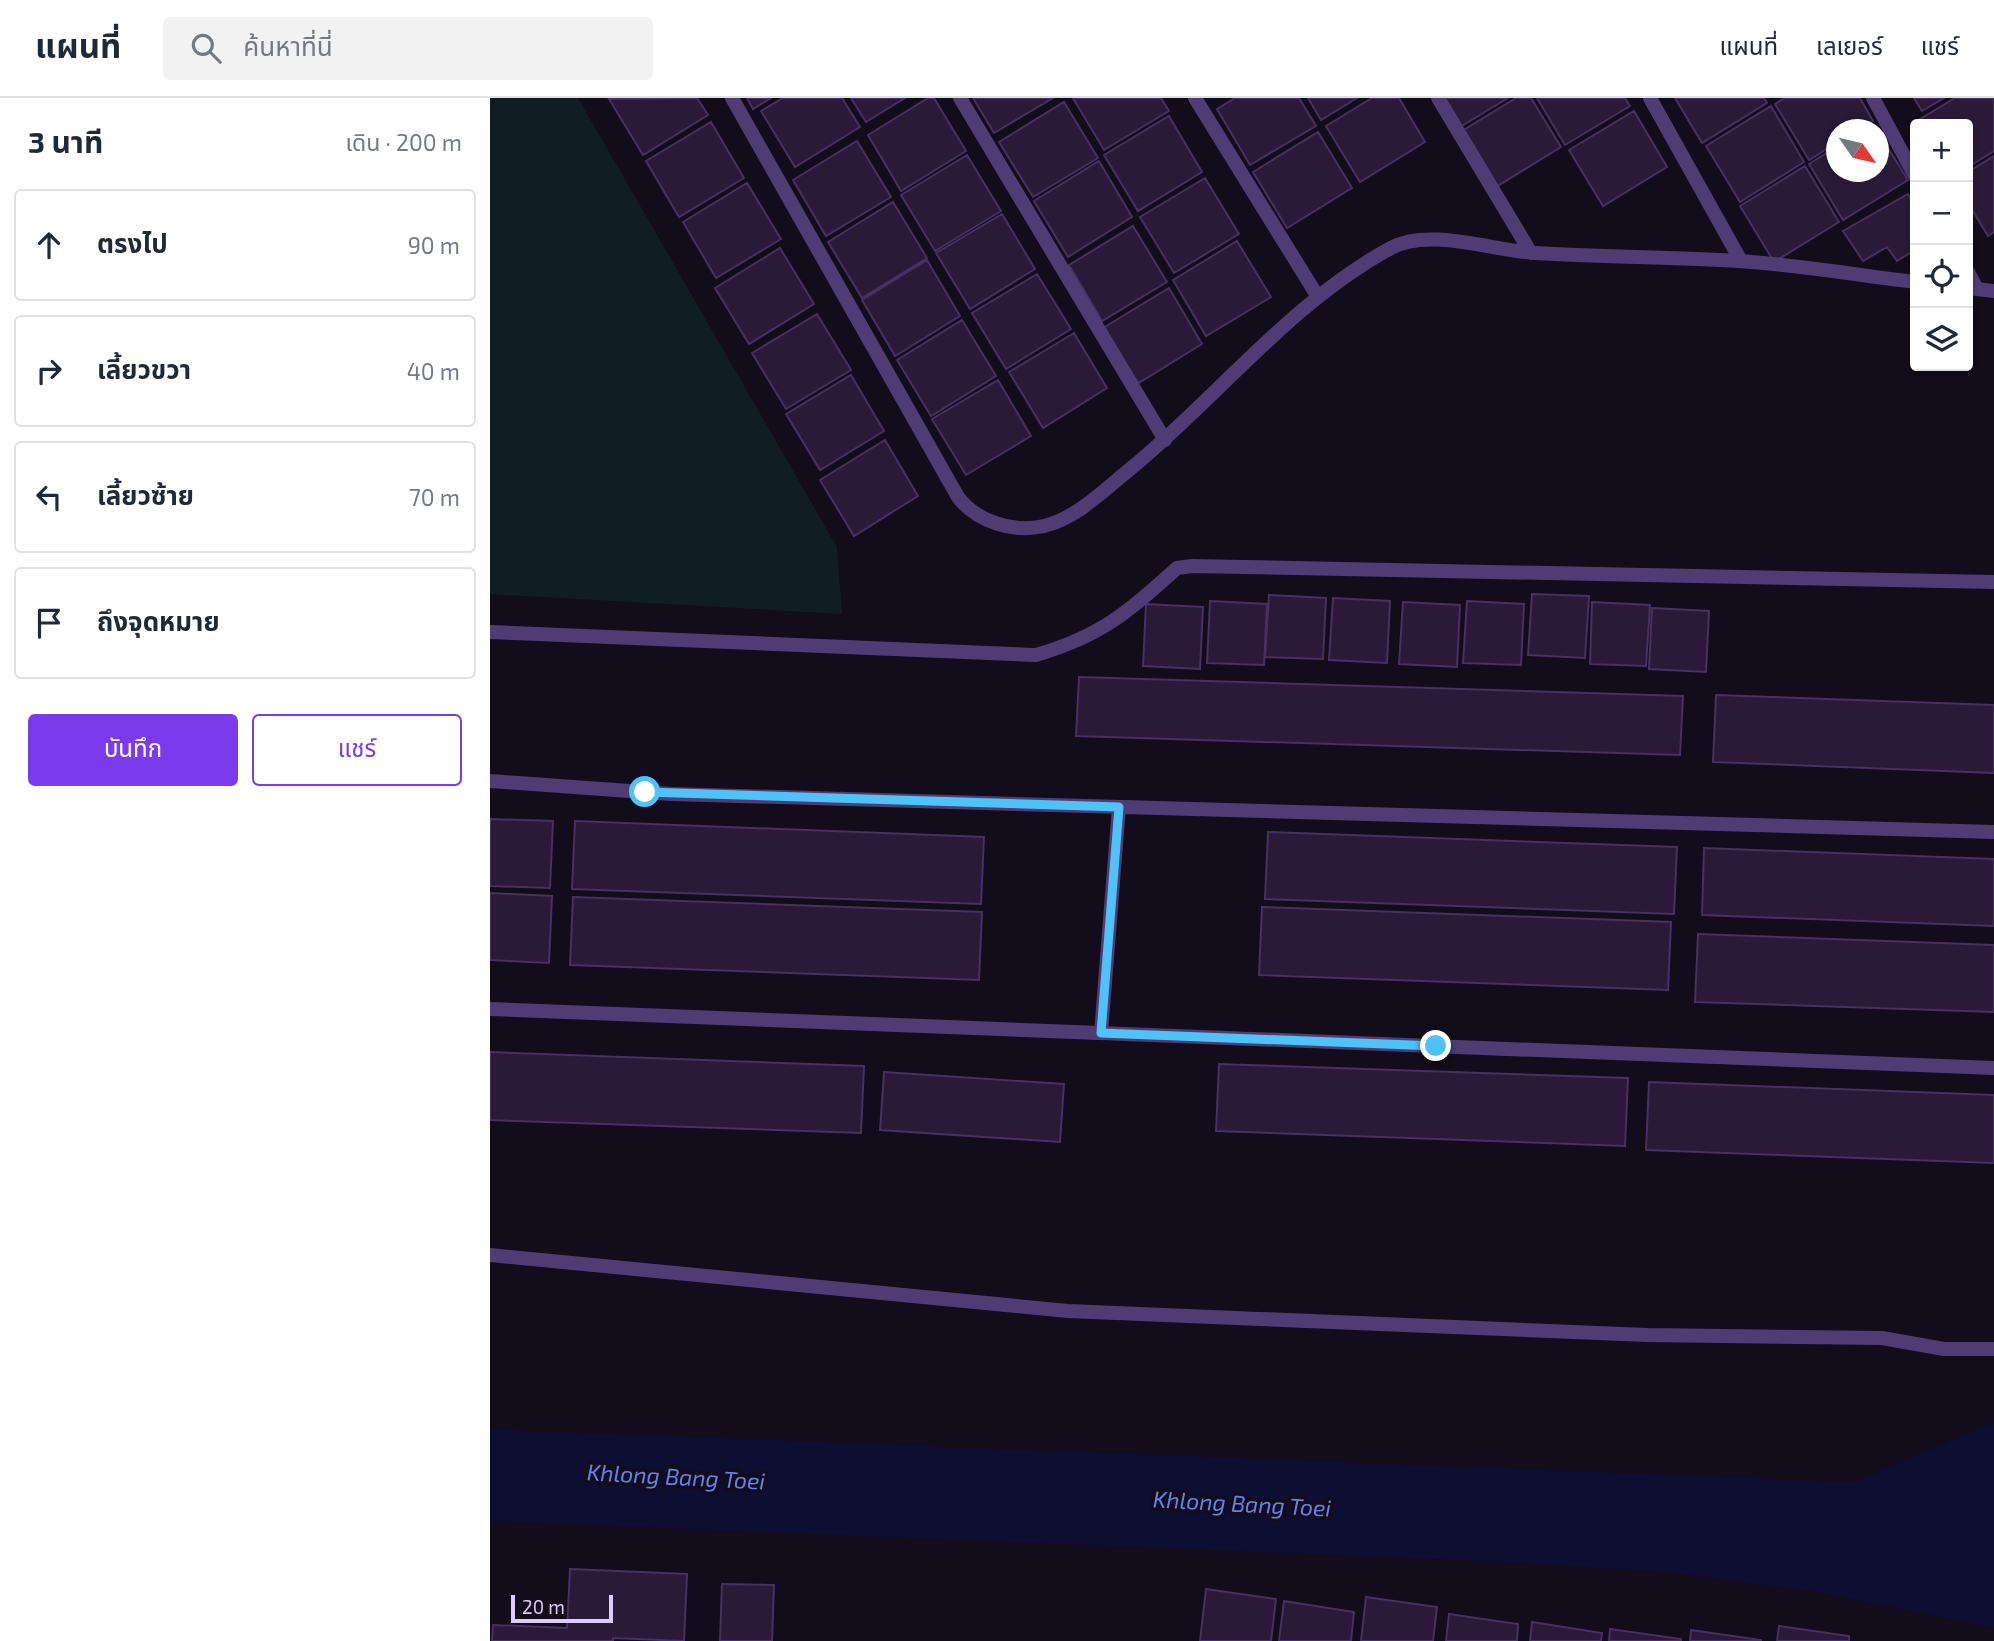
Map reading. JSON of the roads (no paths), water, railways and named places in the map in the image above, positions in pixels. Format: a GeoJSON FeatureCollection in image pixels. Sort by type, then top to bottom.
{"type":"FeatureCollection","features":[{"type":"Feature","properties":{"kind":"street"},"geometry":{"type":"LineString","coordinates":[[732,98],[968,511],[982,520],[1022,527],[1045,526],[1082,508],[1165,440],[1318,297],[1394,246],[1425,240],[1531,253],[1741,261],[1910,281]]}},
{"type":"Feature","properties":{"kind":"street"},"geometry":{"type":"LineString","coordinates":[[960,98],[1165,440]]}},
{"type":"Feature","properties":{"kind":"street"},"geometry":{"type":"LineString","coordinates":[[1195,98],[1318,297]]}},
{"type":"Feature","properties":{"kind":"street"},"geometry":{"type":"LineString","coordinates":[[1438,98],[1531,253]]}},
{"type":"Feature","properties":{"kind":"street"},"geometry":{"type":"LineString","coordinates":[[1650,98],[1741,261]]}},
{"type":"Feature","properties":{"kind":"street"},"geometry":{"type":"LineString","coordinates":[[1873,98],[1910,167]]}},
{"type":"Feature","properties":{"kind":"street"},"geometry":{"type":"LineString","coordinates":[[1973,288],[1994,291]]}},
{"type":"Feature","properties":{"kind":"street"},"geometry":{"type":"LineString","coordinates":[[490,632],[1036,655],[1076,643],[1103,629],[1177,568],[1192,566],[1994,582]]}},
{"type":"Feature","properties":{"kind":"street"},"geometry":{"type":"LineString","coordinates":[[490,782],[671,794],[1994,832]]}},
{"type":"Feature","properties":{"kind":"street"},"geometry":{"type":"LineString","coordinates":[[1101,1033],[1119,807]]}},
{"type":"Feature","properties":{"kind":"street"},"geometry":{"type":"LineString","coordinates":[[490,1009],[1994,1068]]}},
{"type":"Feature","properties":{"kind":"street"},"geometry":{"type":"LineString","coordinates":[[490,1255],[1068,1311],[1647,1335],[1882,1338],[1944,1349],[1994,1349]]}},
{"type":"Feature","properties":{"kind":"water","name":"Khlong Bang Toei"},"geometry":{"type":"Polygon","coordinates":[[[1994,1422],[1994,1628],[1811,1591],[1667,1572],[1505,1562],[490,1521],[490,1429],[1855,1482],[1994,1422]]]}}]}
